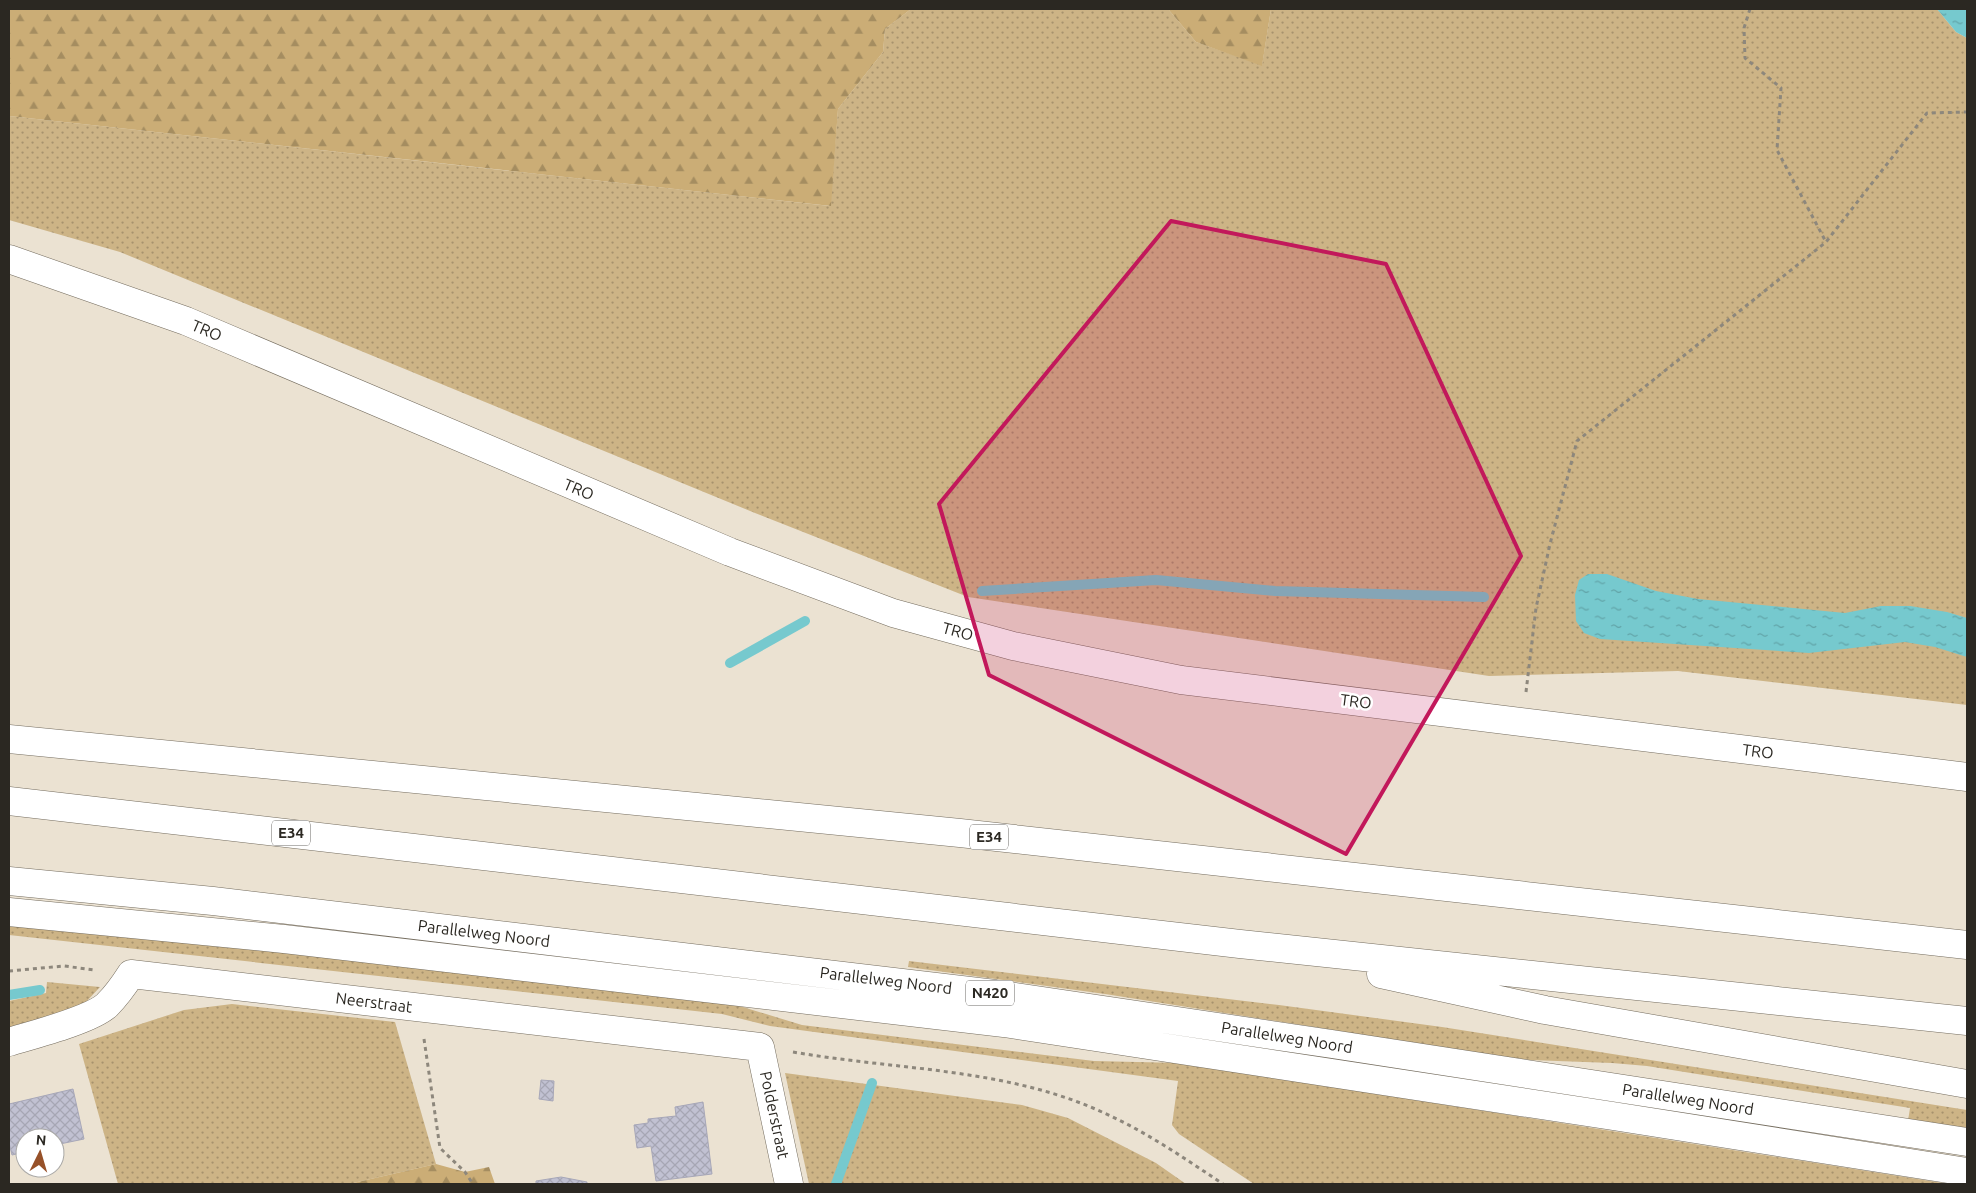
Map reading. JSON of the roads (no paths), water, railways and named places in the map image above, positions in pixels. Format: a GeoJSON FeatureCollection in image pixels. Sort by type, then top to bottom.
{"type":"FeatureCollection","features":[{"type":"Feature","properties":{"kind":"main road","name":"TRO"},"geometry":{"type":"LineString","coordinates":[[9,259],[186,321],[730,552],[893,613],[1013,646],[1180,680],[1967,777]]}},
{"type":"Feature","properties":{"kind":"main road","name":"E34"},"geometry":{"type":"LineString","coordinates":[[9,738],[960,833],[1967,945]]}},
{"type":"Feature","properties":{"kind":"main road","name":"E34"},"geometry":{"type":"LineString","coordinates":[[9,801],[1240,944],[1967,1021]]}},
{"type":"Feature","properties":{"kind":"main road","name":"Parallelweg Noord"},"geometry":{"type":"LineString","coordinates":[[9,881],[223,902],[995,994],[1322,1042],[1967,1142]]}},
{"type":"Feature","properties":{"kind":"main road","name":"Parallelweg Noord"},"geometry":{"type":"LineString","coordinates":[[9,912],[284,939],[1004,1023],[1967,1172]]}},
{"type":"Feature","properties":{"kind":"main road"},"geometry":{"type":"LineString","coordinates":[[1240,944],[1545,1010],[1967,1084]]}},
{"type":"Feature","properties":{"kind":"main road","name":"Neerstraat"},"geometry":{"type":"LineString","coordinates":[[9,1042],[85,1017],[105,1006],[119,992],[131,974],[760,1046]]}},
{"type":"Feature","properties":{"kind":"main road","name":"Polderstraat"},"geometry":{"type":"LineString","coordinates":[[760,1046],[789,1184]]}},
{"type":"Feature","properties":{"kind":"water"},"geometry":{"type":"Polygon","coordinates":[[[1937,9],[1967,9],[1967,38],[1956,32],[1937,9]]]}},
{"type":"Feature","properties":{"kind":"water"},"geometry":{"type":"Polygon","coordinates":[[[1588,574],[1607,574],[1656,591],[1698,599],[1845,613],[1881,606],[1910,606],[1947,612],[1967,618],[1967,657],[1935,647],[1905,642],[1809,653],[1600,639],[1584,633],[1576,621],[1575,595],[1579,580],[1588,574]]]}},
{"type":"Feature","properties":{"kind":"waterway"},"geometry":{"type":"LineString","coordinates":[[982,591],[1156,580],[1275,591],[1484,597]]}},
{"type":"Feature","properties":{"kind":"waterway"},"geometry":{"type":"LineString","coordinates":[[730,663],[805,621]]}},
{"type":"Feature","properties":{"kind":"waterway"},"geometry":{"type":"LineString","coordinates":[[9,995],[40,990]]}},
{"type":"Feature","properties":{"kind":"waterway"},"geometry":{"type":"LineString","coordinates":[[836,1184],[872,1083]]}}]}
